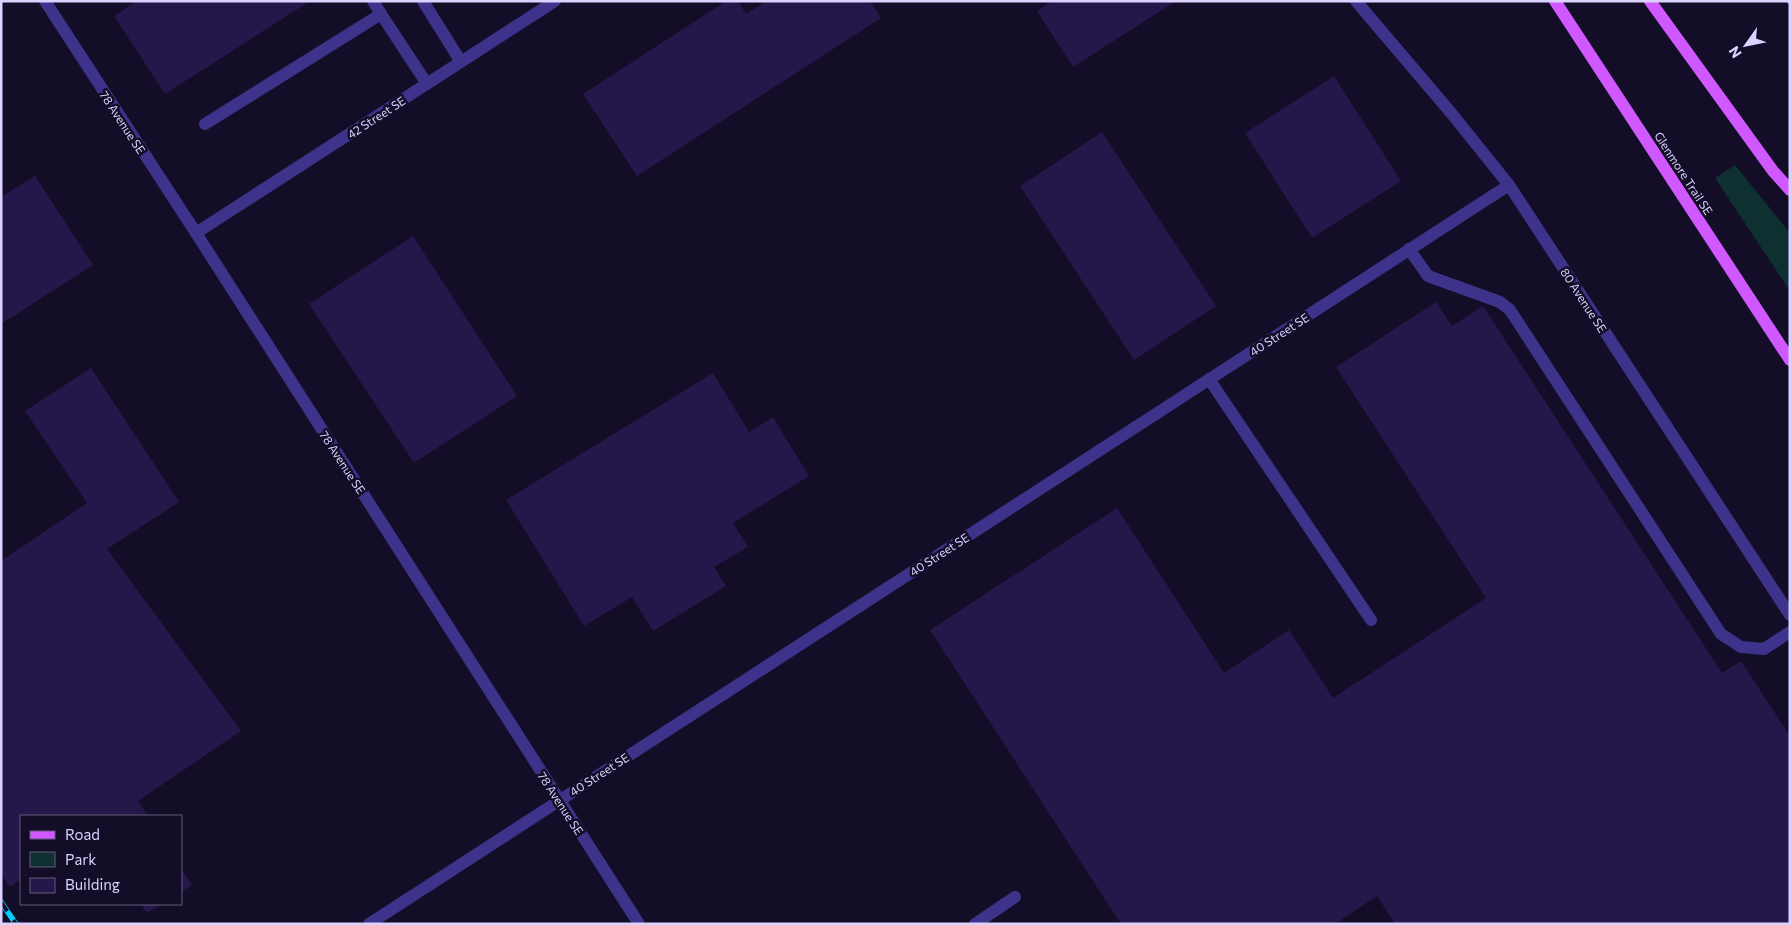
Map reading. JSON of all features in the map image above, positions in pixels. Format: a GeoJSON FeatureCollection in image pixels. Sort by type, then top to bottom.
{"type":"FeatureCollection","features":[{"type":"Feature","properties":{"kind":"main road","name":"Glenmore Trail SE"},"geometry":{"type":"LineString","coordinates":[[1555,1],[1790,360]]}},
{"type":"Feature","properties":{"kind":"main road"},"geometry":{"type":"LineString","coordinates":[[1650,1],[1773,171],[1790,190]]}},
{"type":"Feature","properties":{"kind":"street","name":"78 Avenue SE"},"geometry":{"type":"LineString","coordinates":[[45,1],[639,924]]}},
{"type":"Feature","properties":{"kind":"street"},"geometry":{"type":"LineString","coordinates":[[373,1],[427,84]]}},
{"type":"Feature","properties":{"kind":"street","name":"42 Street SE"},"geometry":{"type":"LineString","coordinates":[[196,233],[555,1]]}},
{"type":"Feature","properties":{"kind":"street","name":"80 Avenue SE"},"geometry":{"type":"LineString","coordinates":[[1356,1],[1452,114],[1509,185],[1790,615]]}},
{"type":"Feature","properties":{"kind":"street"},"geometry":{"type":"LineString","coordinates":[[424,2],[461,62]]}},
{"type":"Feature","properties":{"kind":"street"},"geometry":{"type":"LineString","coordinates":[[205,124],[381,14]]}},
{"type":"Feature","properties":{"kind":"street","name":"40 Street SE"},"geometry":{"type":"LineString","coordinates":[[369,924],[1509,185]]}},
{"type":"Feature","properties":{"kind":"street"},"geometry":{"type":"LineString","coordinates":[[1409,249],[1428,276],[1500,302],[1510,310],[1721,634],[1741,647],[1764,649],[1790,632]]}},
{"type":"Feature","properties":{"kind":"street"},"geometry":{"type":"LineString","coordinates":[[1208,379],[1371,620]]}},
{"type":"Feature","properties":{"kind":"street"},"geometry":{"type":"LineString","coordinates":[[974,924],[1016,897]]}},
{"type":"Feature","properties":{"kind":"green space"},"geometry":{"type":"Polygon","coordinates":[[[1735,165],[1790,233],[1790,291],[1715,178],[1735,165]]]}},
{"type":"Feature","properties":{"kind":"building"},"geometry":{"type":"Polygon","coordinates":[[[137,1],[310,1],[165,94],[114,16],[137,1]]]}},
{"type":"Feature","properties":{"kind":"building"},"geometry":{"type":"Polygon","coordinates":[[[726,1],[738,1],[746,14],[766,1],[870,1],[881,18],[637,176],[583,94],[726,1]]]}},
{"type":"Feature","properties":{"kind":"building"},"geometry":{"type":"Polygon","coordinates":[[[1052,1],[1176,1],[1073,67],[1037,11],[1052,1]]]}},
{"type":"Feature","properties":{"kind":"building"},"geometry":{"type":"Polygon","coordinates":[[[1334,76],[1401,181],[1312,238],[1245,133],[1334,76]]]}},
{"type":"Feature","properties":{"kind":"building"},"geometry":{"type":"Polygon","coordinates":[[[1102,132],[1216,306],[1134,360],[1020,186],[1102,132]]]}},
{"type":"Feature","properties":{"kind":"building"},"geometry":{"type":"Polygon","coordinates":[[[35,176],[93,265],[1,324],[1,197],[35,176]]]}},
{"type":"Feature","properties":{"kind":"building"},"geometry":{"type":"Polygon","coordinates":[[[413,236],[517,396],[414,463],[309,304],[413,236]]]}},
{"type":"Feature","properties":{"kind":"building"},"geometry":{"type":"Polygon","coordinates":[[[1436,302],[1452,326],[1483,306],[1722,673],[1741,661],[1790,736],[1790,924],[1395,924],[1377,896],[1335,924],[1121,924],[930,630],[1117,508],[1224,673],[1289,630],[1333,698],[1486,598],[1336,367],[1436,302]]]}},
{"type":"Feature","properties":{"kind":"building"},"geometry":{"type":"Polygon","coordinates":[[[91,368],[179,502],[107,549],[241,731],[138,801],[147,815],[20,815],[20,880],[10,887],[1,874],[1,561],[87,503],[25,411],[91,368]]]}},
{"type":"Feature","properties":{"kind":"building"},"geometry":{"type":"Polygon","coordinates":[[[713,373],[749,432],[773,417],[809,476],[733,523],[748,547],[714,567],[726,586],[653,631],[632,597],[584,626],[506,500],[713,373]]]}},
{"type":"Feature","properties":{"kind":"building"},"geometry":{"type":"Polygon","coordinates":[[[182,870],[192,885],[182,891],[182,870]]]}},
{"type":"Feature","properties":{"kind":"building"},"geometry":{"type":"Polygon","coordinates":[[[142,905],[160,905],[147,913],[142,905]]]}},
{"type":"Feature","properties":{"kind":"railway"},"geometry":{"type":"LineString","coordinates":[[1,902],[16,924]]}}]}
